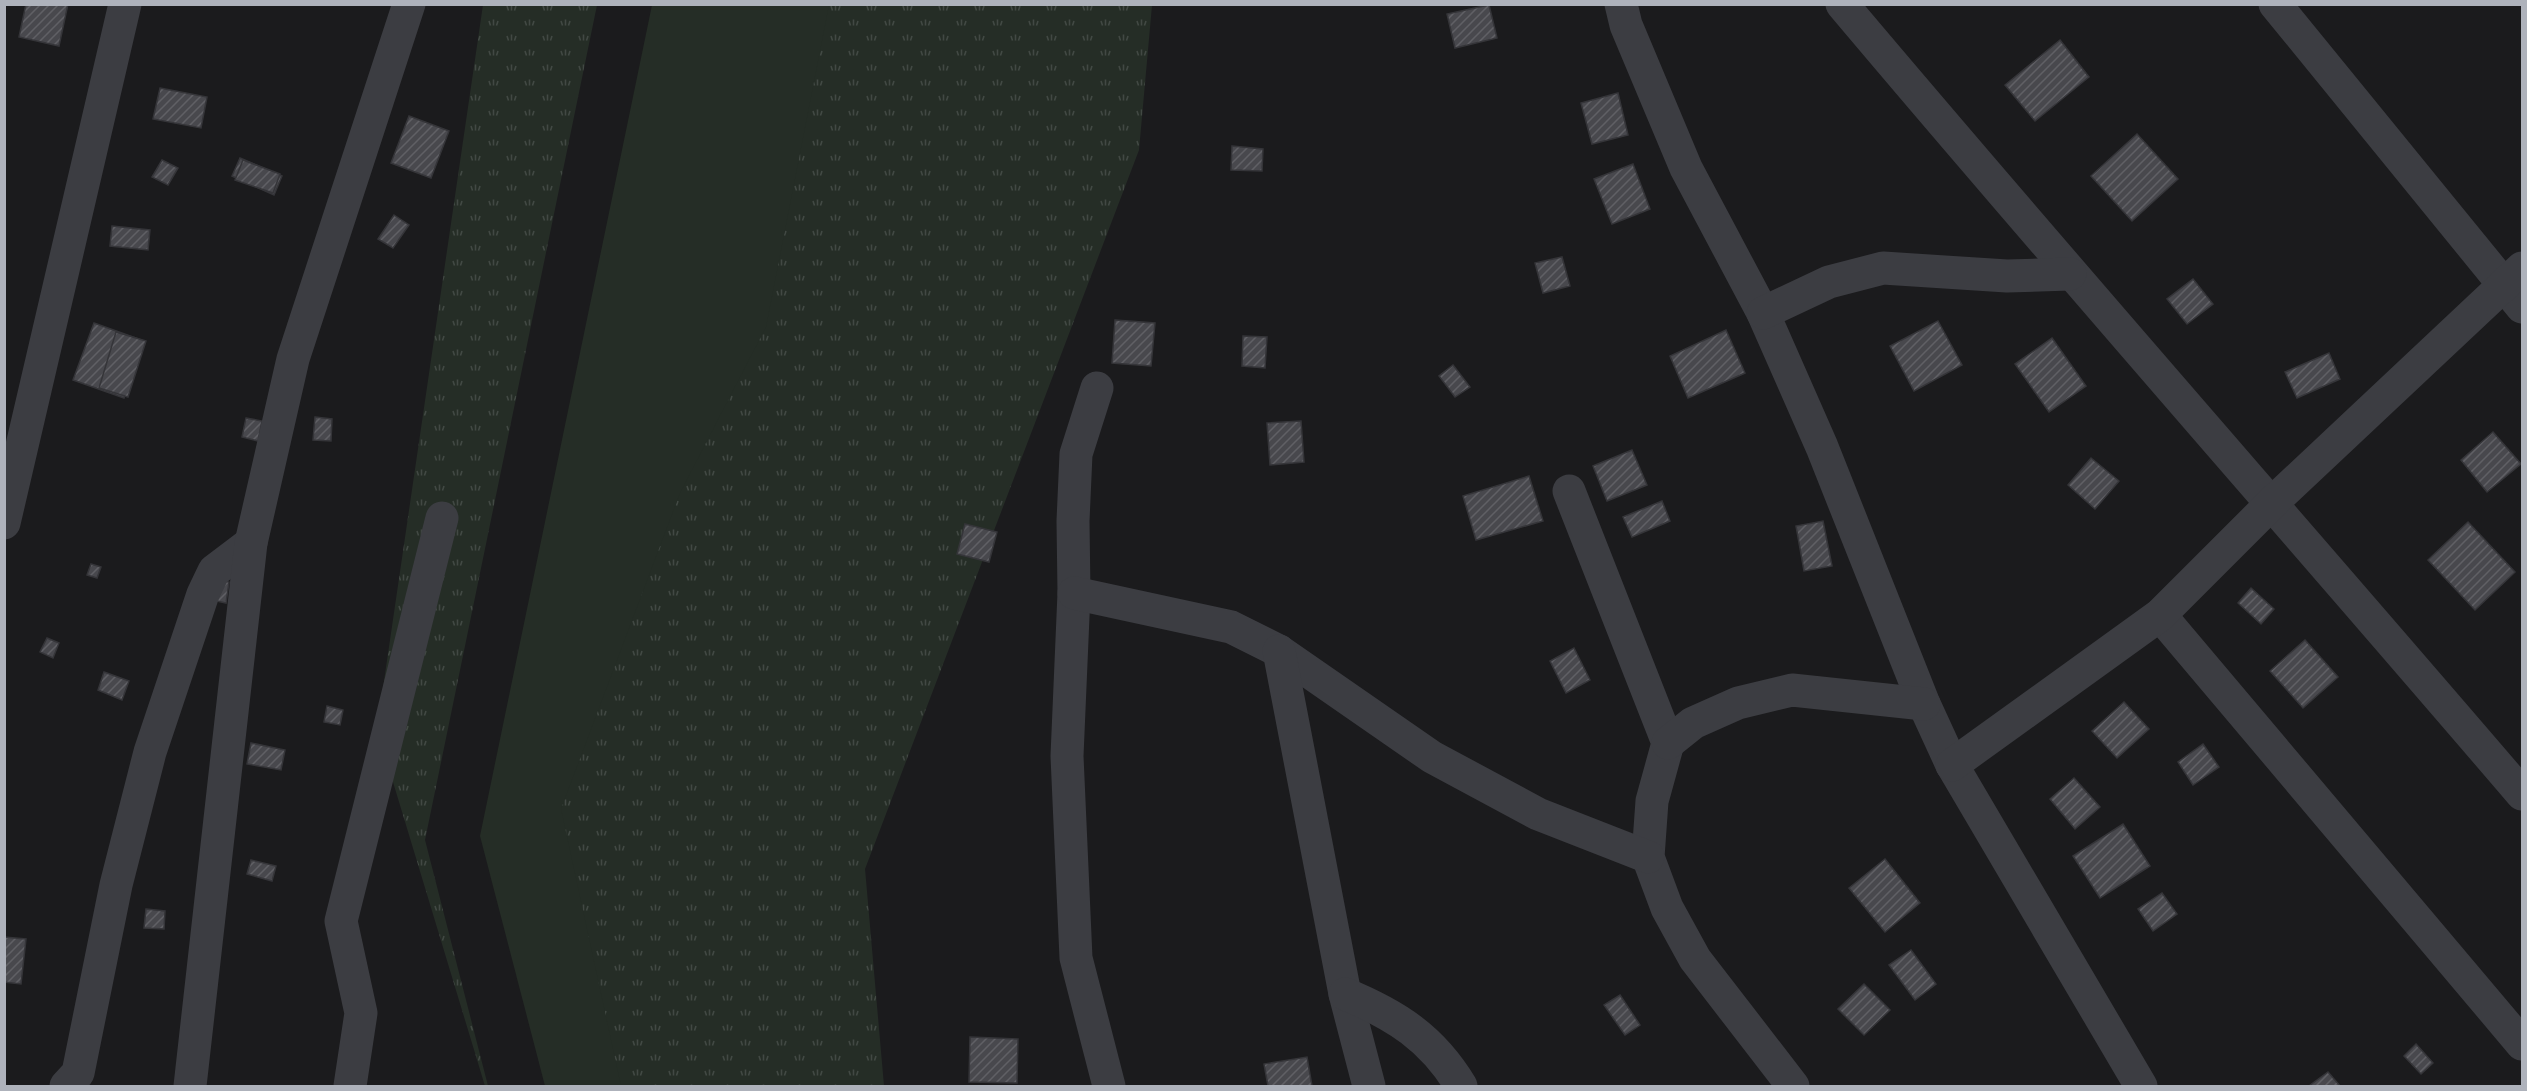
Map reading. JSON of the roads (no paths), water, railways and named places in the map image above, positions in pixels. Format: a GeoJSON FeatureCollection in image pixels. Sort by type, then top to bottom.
{"type":"FeatureCollection","features":[{"type":"Feature","properties":{"kind":"street"},"geometry":{"type":"LineString","coordinates":[[4,523],[125,4]]}},
{"type":"Feature","properties":{"kind":"street"},"geometry":{"type":"LineString","coordinates":[[190,1086],[250,543],[293,359],[409,4]]}},
{"type":"Feature","properties":{"kind":"street"},"geometry":{"type":"LineString","coordinates":[[1621,4],[1626,26],[1686,168],[1763,313],[1822,447],[1924,704],[1952,765],[2141,1086]]}},
{"type":"Feature","properties":{"kind":"street"},"geometry":{"type":"LineString","coordinates":[[1842,4],[2070,274],[2273,502],[2523,794]]}},
{"type":"Feature","properties":{"kind":"street"},"geometry":{"type":"LineString","coordinates":[[1952,765],[2160,615],[2273,502],[2516,286],[2275,4]]}},
{"type":"Feature","properties":{"kind":"street"},"geometry":{"type":"LineString","coordinates":[[1763,313],[1829,282],[1883,268],[2007,276],[2070,274]]}},
{"type":"Feature","properties":{"kind":"street"},"geometry":{"type":"LineString","coordinates":[[1097,388],[1076,454],[1073,521],[1074,593],[1067,756],[1076,958],[1109,1086]]}},
{"type":"Feature","properties":{"kind":"street"},"geometry":{"type":"LineString","coordinates":[[1569,491],[1668,743]]}},
{"type":"Feature","properties":{"kind":"street"},"geometry":{"type":"LineString","coordinates":[[350,1086],[361,1013],[341,921],[441,518]]}},
{"type":"Feature","properties":{"kind":"street"},"geometry":{"type":"LineString","coordinates":[[74,1082],[116,885],[150,752],[203,594],[214,571],[250,543]]}},
{"type":"Feature","properties":{"kind":"street"},"geometry":{"type":"LineString","coordinates":[[1074,593],[1231,627],[1279,651],[1432,757],[1538,814],[1648,857]]}},
{"type":"Feature","properties":{"kind":"street"},"geometry":{"type":"LineString","coordinates":[[2160,615],[2523,1044]]}},
{"type":"Feature","properties":{"kind":"street"},"geometry":{"type":"LineString","coordinates":[[1279,651],[1345,994],[1369,1086]]}},
{"type":"Feature","properties":{"kind":"street"},"geometry":{"type":"LineString","coordinates":[[1793,1086],[1695,959],[1667,908],[1648,857],[1652,801],[1668,743],[1693,723],[1738,703],[1792,690],[1924,704]]}},
{"type":"Feature","properties":{"kind":"street"},"geometry":{"type":"LineString","coordinates":[[1345,994],[1383,1010],[1422,1036],[1452,1071],[1461,1086]]}}]}
